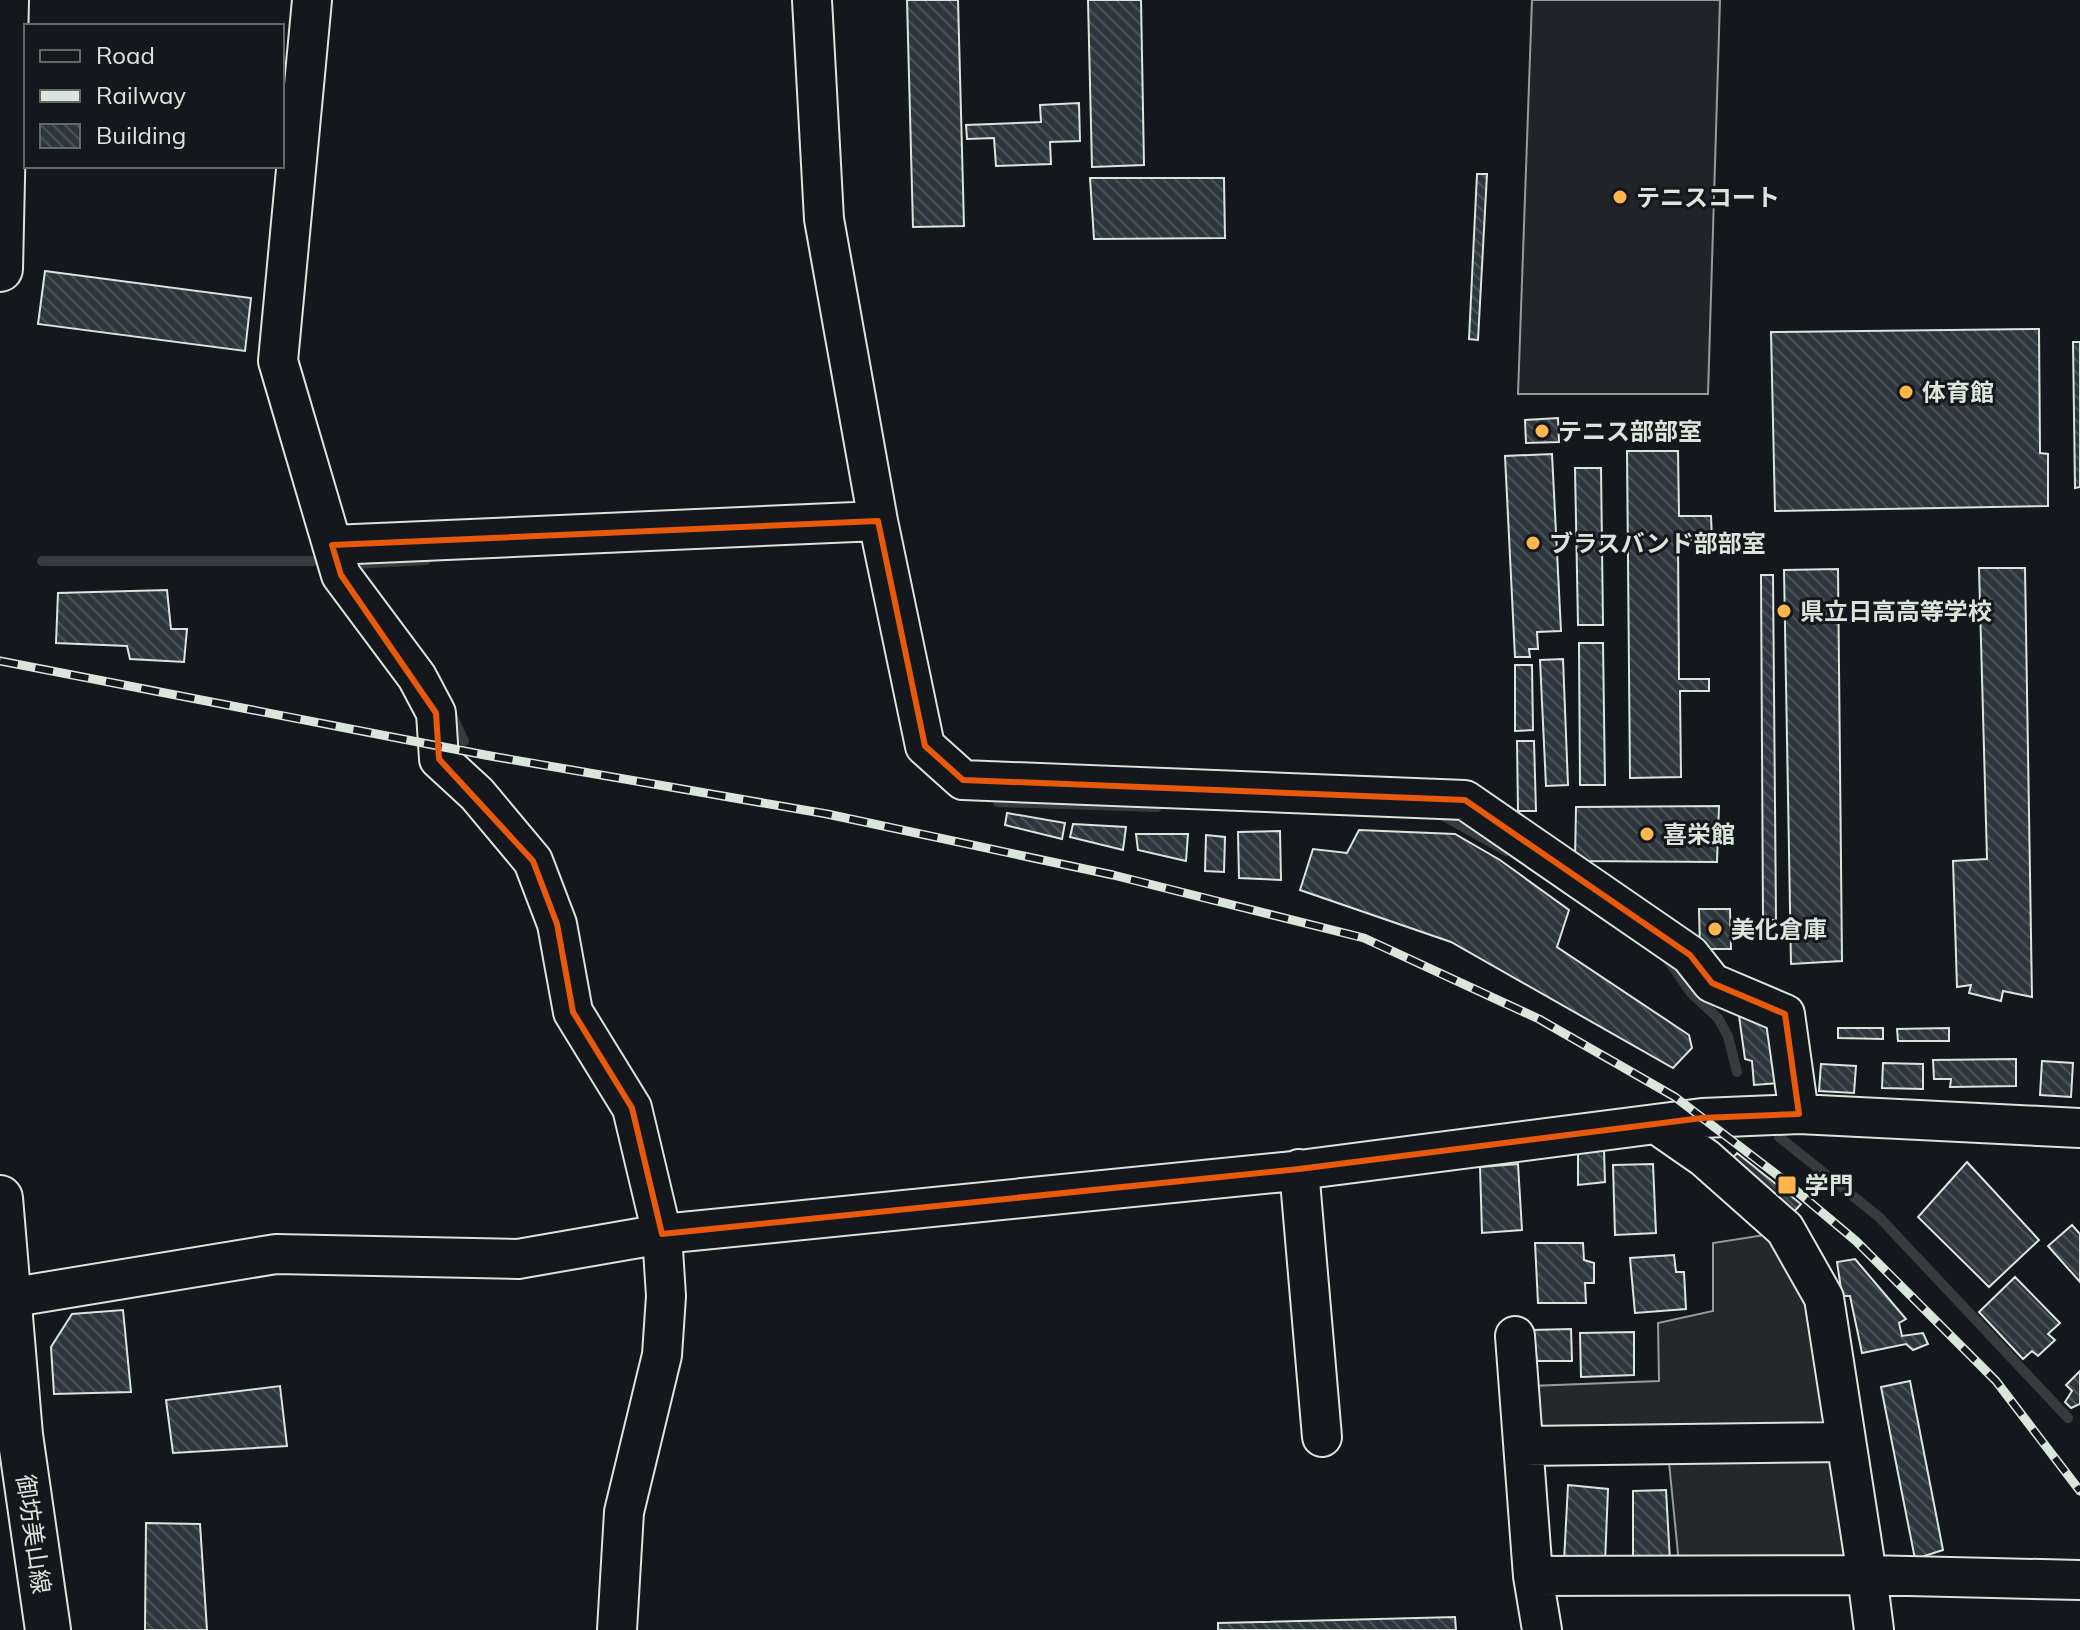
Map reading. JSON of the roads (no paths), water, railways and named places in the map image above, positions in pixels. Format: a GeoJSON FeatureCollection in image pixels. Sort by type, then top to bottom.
{"type":"FeatureCollection","features":[{"type":"Feature","properties":{"kind":"main road"},"geometry":{"type":"LineString","coordinates":[[0,269],[6,0]]}},
{"type":"Feature","properties":{"kind":"main road","name":"御坊美山線"},"geometry":{"type":"LineString","coordinates":[[0,1198],[20,1435],[48,1630]]}},
{"type":"Feature","properties":{"kind":"street"},"geometry":{"type":"LineString","coordinates":[[312,0],[278,361],[336,560],[417,677],[436,713],[439,759],[477,794],[533,861],[557,924],[573,1012],[632,1108],[662,1234],[666,1296],[662,1355],[624,1512],[617,1630]]}},
{"type":"Feature","properties":{"kind":"street"},"geometry":{"type":"LineString","coordinates":[[812,0],[824,219],[878,521],[925,746],[963,780],[1465,800],[1690,955],[1712,983],[1785,1014],[1799,1114]]}},
{"type":"Feature","properties":{"kind":"street"},"geometry":{"type":"LineString","coordinates":[[336,560],[878,521]]}},
{"type":"Feature","properties":{"kind":"street"},"geometry":{"type":"LineString","coordinates":[[8,1298],[276,1254],[518,1259],[662,1234],[1299,1169],[1656,1124],[1799,1114],[2080,1128]]}},
{"type":"Feature","properties":{"kind":"street"},"geometry":{"type":"LineString","coordinates":[[1656,1124],[1705,1158],[1785,1229],[1824,1298],[1874,1630]]}},
{"type":"Feature","properties":{"kind":"street"},"geometry":{"type":"LineString","coordinates":[[1299,1169],[1322,1437]]}},
{"type":"Feature","properties":{"kind":"street"},"geometry":{"type":"LineString","coordinates":[[1515,1336],[1533,1576],[1542,1630]]}},
{"type":"Feature","properties":{"kind":"street"},"geometry":{"type":"LineString","coordinates":[[1524,1446],[1846,1442]]}},
{"type":"Feature","properties":{"kind":"street"},"geometry":{"type":"LineString","coordinates":[[1533,1576],[1867,1575],[2080,1580]]}},
{"type":"Feature","properties":{"kind":"waterway"},"geometry":{"type":"LineString","coordinates":[[355,564],[426,560]]}},
{"type":"Feature","properties":{"kind":"waterway"},"geometry":{"type":"LineString","coordinates":[[42,561],[313,561]]}},
{"type":"Feature","properties":{"kind":"waterway"},"geometry":{"type":"LineString","coordinates":[[451,713],[464,741]]}},
{"type":"Feature","properties":{"kind":"waterway"},"geometry":{"type":"LineString","coordinates":[[998,802],[1157,807]]}},
{"type":"Feature","properties":{"kind":"waterway"},"geometry":{"type":"LineString","coordinates":[[1440,814],[1506,851]]}},
{"type":"Feature","properties":{"kind":"waterway"},"geometry":{"type":"LineString","coordinates":[[1666,957],[1691,993],[1718,1018],[1728,1036],[1737,1072]]}},
{"type":"Feature","properties":{"kind":"waterway"},"geometry":{"type":"LineString","coordinates":[[1779,1137],[1879,1217],[2068,1418]]}},
{"type":"Feature","properties":{"kind":"railway"},"geometry":{"type":"LineString","coordinates":[[0,661],[485,755],[827,814],[1113,875],[1364,938],[1539,1019],[1675,1097],[1781,1178],[1856,1241],[1996,1381],[2080,1491]]}},
{"type":"Feature","properties":{"kind":"place","name":"テニスコート"},"geometry":{"type":"Point","coordinates":[1620,197]}},
{"type":"Feature","properties":{"kind":"place","name":"体育館"},"geometry":{"type":"Point","coordinates":[1906,392]}},
{"type":"Feature","properties":{"kind":"place","name":"テニス部部室"},"geometry":{"type":"Point","coordinates":[1542,431]}},
{"type":"Feature","properties":{"kind":"place","name":"ブラスバンド部部室"},"geometry":{"type":"Point","coordinates":[1533,543]}},
{"type":"Feature","properties":{"kind":"place","name":"県立日高高等学校"},"geometry":{"type":"Point","coordinates":[1784,611]}},
{"type":"Feature","properties":{"kind":"place","name":"喜栄館"},"geometry":{"type":"Point","coordinates":[1647,834]}},
{"type":"Feature","properties":{"kind":"place","name":"美化倉庫"},"geometry":{"type":"Point","coordinates":[1715,929]}},
{"type":"Feature","properties":{"kind":"place","name":"学門"},"geometry":{"type":"Point","coordinates":[1787,1185]}}]}
